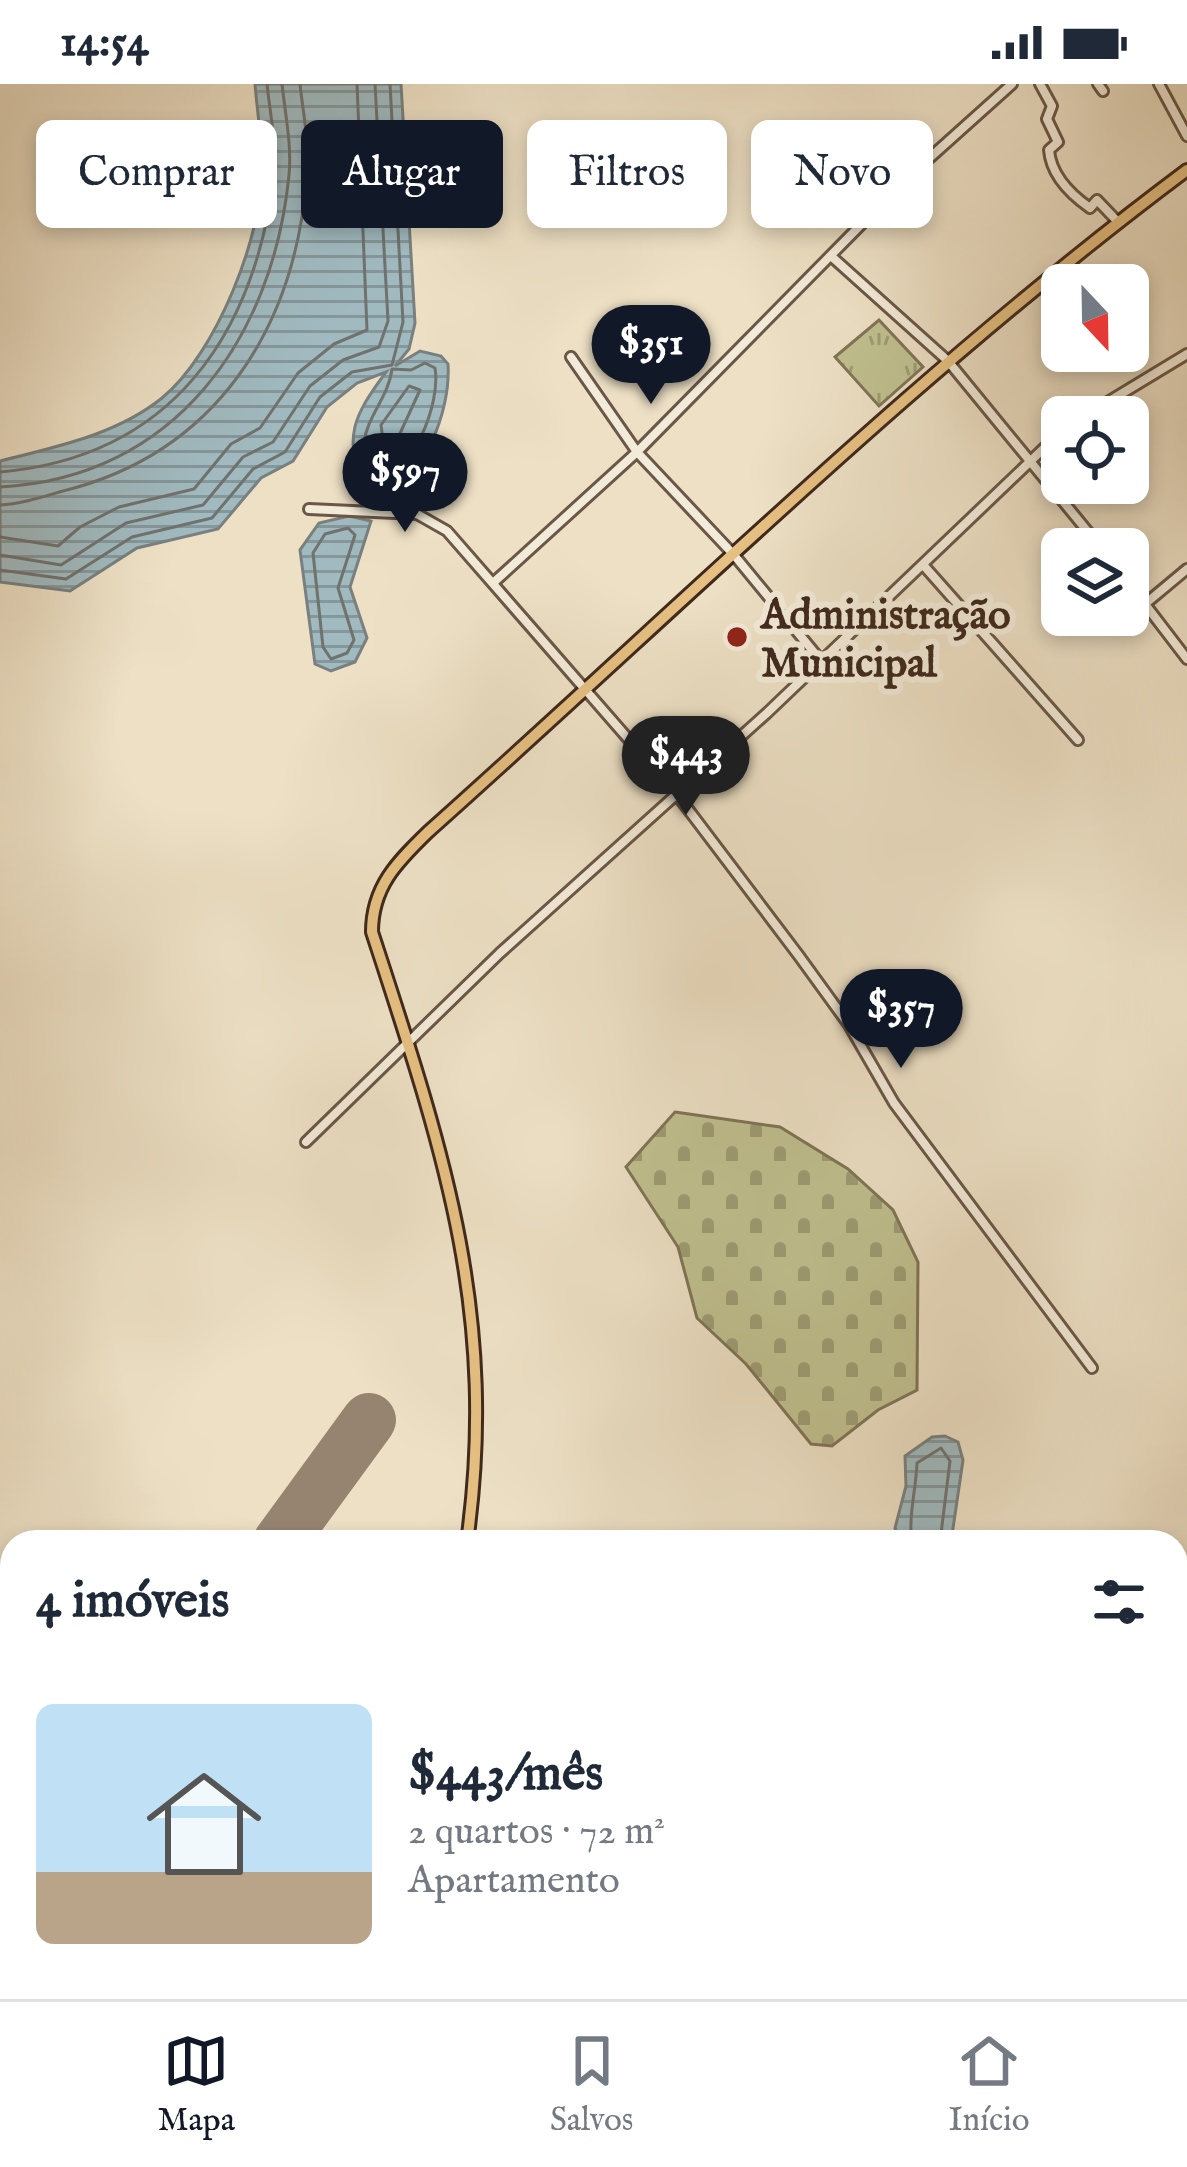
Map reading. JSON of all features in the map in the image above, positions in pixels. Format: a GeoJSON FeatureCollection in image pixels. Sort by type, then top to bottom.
{"type":"FeatureCollection","features":[{"type":"Feature","properties":{"kind":"main road"},"geometry":{"type":"LineString","coordinates":[[468,1530],[477,1398],[470,1277],[408,1042],[372,932],[372,905],[382,883],[428,832],[948,361],[1187,170]]}},
{"type":"Feature","properties":{"kind":"street"},"geometry":{"type":"LineString","coordinates":[[493,583],[637,452],[905,180],[1012,84]]}},
{"type":"Feature","properties":{"kind":"street"},"geometry":{"type":"LineString","coordinates":[[1040,84],[1052,106],[1048,119],[1058,142],[1049,150],[1050,164],[1075,197],[1090,208],[1097,200],[1118,222]]}},
{"type":"Feature","properties":{"kind":"street"},"geometry":{"type":"LineString","coordinates":[[1159,84],[1187,136]]}},
{"type":"Feature","properties":{"kind":"street"},"geometry":{"type":"LineString","coordinates":[[831,256],[948,361],[1086,528]]}},
{"type":"Feature","properties":{"kind":"street"},"geometry":{"type":"LineString","coordinates":[[1118,396],[1187,354]]}},
{"type":"Feature","properties":{"kind":"street"},"geometry":{"type":"LineString","coordinates":[[571,357],[637,452],[734,555],[822,662]]}},
{"type":"Feature","properties":{"kind":"street"},"geometry":{"type":"LineString","coordinates":[[306,1142],[408,1042],[925,567],[1041,452]]}},
{"type":"Feature","properties":{"kind":"street"},"geometry":{"type":"LineString","coordinates":[[309,509],[417,514],[433,520],[493,583],[677,796],[799,956],[849,1025],[894,1102],[1092,1368]]}},
{"type":"Feature","properties":{"kind":"street"},"geometry":{"type":"LineString","coordinates":[[925,567],[1078,740]]}},
{"type":"Feature","properties":{"kind":"street"},"geometry":{"type":"LineString","coordinates":[[1149,601],[1187,569]]}},
{"type":"Feature","properties":{"kind":"street"},"geometry":{"type":"LineString","coordinates":[[1149,609],[1187,659]]}},
{"type":"Feature","properties":{"kind":"green space"},"geometry":{"type":"Polygon","coordinates":[[[879,320],[923,367],[879,406],[835,357],[879,320]]]}},
{"type":"Feature","properties":{"kind":"green space"},"geometry":{"type":"Polygon","coordinates":[[[675,1112],[780,1127],[848,1169],[893,1210],[918,1262],[917,1390],[878,1410],[832,1446],[811,1444],[746,1364],[697,1318],[678,1247],[626,1167],[675,1112]]]}},
{"type":"Feature","properties":{"kind":"water"},"geometry":{"type":"Polygon","coordinates":[[[255,84],[401,84],[403,120],[301,120],[301,228],[409,228],[415,323],[409,349],[395,366],[420,351],[441,356],[448,364],[445,403],[421,461],[393,490],[376,498],[365,493],[354,456],[355,427],[386,372],[357,383],[327,407],[293,461],[261,478],[218,529],[137,548],[70,591],[0,582],[0,461],[84,438],[162,398],[201,353],[218,324],[253,228],[277,228],[277,120],[258,120],[255,84]]]}},
{"type":"Feature","properties":{"kind":"water"},"geometry":{"type":"Polygon","coordinates":[[[349,516],[371,521],[350,587],[367,638],[355,662],[331,671],[315,664],[300,550],[319,523],[349,516]]]}},
{"type":"Feature","properties":{"kind":"water"},"geometry":{"type":"Polygon","coordinates":[[[932,1437],[958,1442],[963,1460],[953,1530],[896,1530],[906,1486],[905,1456],[932,1437]]]}},
{"type":"Feature","properties":{"kind":"runway"},"geometry":{"type":"LineString","coordinates":[[289,1530],[369,1420]]}},
{"type":"Feature","properties":{"kind":"place","name":"Administração Municipal"},"geometry":{"type":"Point","coordinates":[737,637]}}]}
